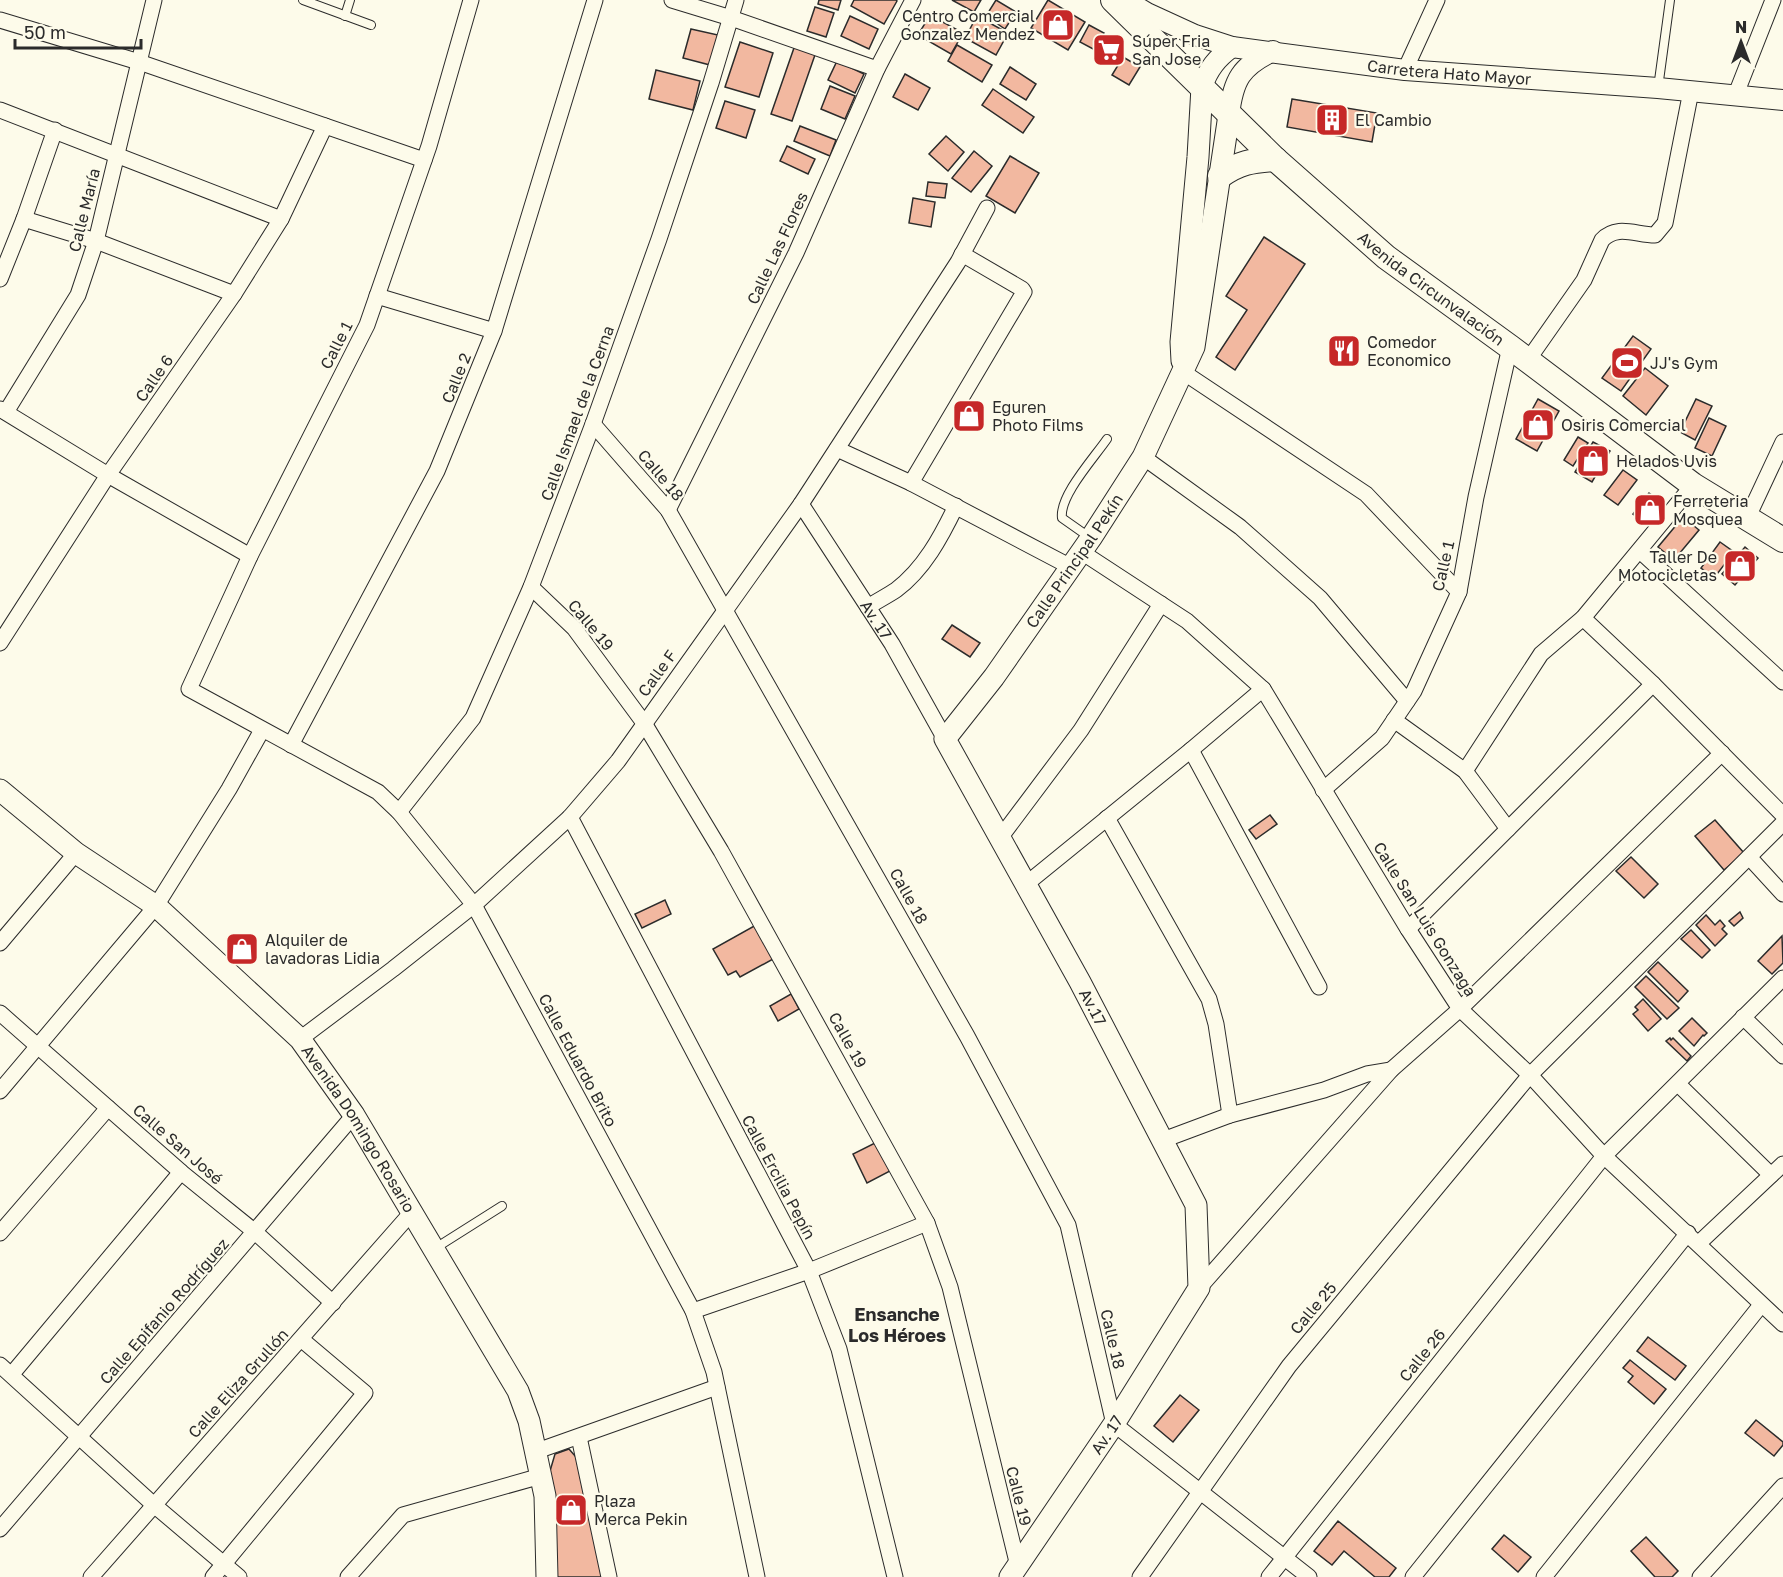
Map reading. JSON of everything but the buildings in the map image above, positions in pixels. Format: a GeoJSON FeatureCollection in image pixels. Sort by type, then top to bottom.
{"type":"FeatureCollection","features":[{"type":"Feature","properties":{"kind":"main road","name":"Avenida Circunvalación"},"geometry":{"type":"LineString","coordinates":[[1113,0],[1275,159],[1386,257],[1693,485],[1783,540]]}},
{"type":"Feature","properties":{"kind":"main road","name":"Calle Principal Pekín"},"geometry":{"type":"LineString","coordinates":[[1183,372],[1181,342],[1202,87]]}},
{"type":"Feature","properties":{"kind":"main road","name":"Calle Principal Pekín"},"geometry":{"type":"LineString","coordinates":[[945,739],[994,677],[1143,457],[1183,372],[1194,347],[1229,115]]}},
{"type":"Feature","properties":{"kind":"main road"},"geometry":{"type":"LineString","coordinates":[[1220,176],[1236,165],[1256,160],[1275,159]]}},
{"type":"Feature","properties":{"kind":"main road","name":"Av.17"},"geometry":{"type":"LineString","coordinates":[[945,739],[1080,982],[1196,1206],[1199,1288]]}},
{"type":"Feature","properties":{"kind":"main road","name":"Avenida Domingo Rosario"},"geometry":{"type":"LineString","coordinates":[[1,794],[76,853],[156,906],[300,1039],[354,1115],[518,1391],[537,1451],[545,1496],[547,1577]]}},
{"type":"Feature","properties":{"kind":"main road","name":"Av. 17"},"geometry":{"type":"LineString","coordinates":[[1014,1572],[1114,1424],[1199,1288]]}},
{"type":"Feature","properties":{"kind":"street","name":"Calle María"},"geometry":{"type":"LineString","coordinates":[[3,411],[78,295],[96,241],[154,0]]}},
{"type":"Feature","properties":{"kind":"street","name":"Calle 1"},"geometry":{"type":"LineString","coordinates":[[189,689],[250,556],[367,325],[424,160],[471,0]]}},
{"type":"Feature","properties":{"kind":"street","name":"Calle 2"},"geometry":{"type":"LineString","coordinates":[[291,745],[437,471],[494,331],[595,0]]}},
{"type":"Feature","properties":{"kind":"street"},"geometry":{"type":"LineString","coordinates":[[672,0],[878,69]]}},
{"type":"Feature","properties":{"kind":"street","name":"Calle Ismael de la Cerna"},"geometry":{"type":"LineString","coordinates":[[399,812],[472,718],[531,587],[593,424],[659,239],[736,0]]}},
{"type":"Feature","properties":{"kind":"street","name":"Calle Las Flores"},"geometry":{"type":"LineString","coordinates":[[668,510],[796,253],[878,69],[913,0]]}},
{"type":"Feature","properties":{"kind":"street","name":"Carretera Hato Mayor"},"geometry":{"type":"LineString","coordinates":[[1125,0],[1195,35],[1232,47],[1405,70],[1736,94],[1783,100]]}},
{"type":"Feature","properties":{"kind":"street"},"geometry":{"type":"LineString","coordinates":[[1405,70],[1437,0]]}},
{"type":"Feature","properties":{"kind":"street"},"geometry":{"type":"LineString","coordinates":[[1736,94],[1773,0]]}},
{"type":"Feature","properties":{"kind":"street"},"geometry":{"type":"LineString","coordinates":[[0,20],[139,62],[424,160]]}},
{"type":"Feature","properties":{"kind":"street"},"geometry":{"type":"LineString","coordinates":[[1202,87],[1211,66],[1232,47]]}},
{"type":"Feature","properties":{"kind":"street"},"geometry":{"type":"LineString","coordinates":[[1229,115],[1233,92],[1242,71],[1273,51]]}},
{"type":"Feature","properties":{"kind":"street"},"geometry":{"type":"LineString","coordinates":[[1519,354],[1584,280],[1607,234],[1617,230],[1655,235],[1665,223],[1691,91]]}},
{"type":"Feature","properties":{"kind":"street"},"geometry":{"type":"LineString","coordinates":[[0,110],[281,219]]}},
{"type":"Feature","properties":{"kind":"street","name":"Calle 6"},"geometry":{"type":"LineString","coordinates":[[0,644],[108,475],[234,294],[281,219],[325,126]]}},
{"type":"Feature","properties":{"kind":"street"},"geometry":{"type":"LineString","coordinates":[[0,279],[55,130]]}},
{"type":"Feature","properties":{"kind":"street","name":"Calle F"},"geometry":{"type":"LineString","coordinates":[[300,1039],[474,905],[570,817],[618,761],[801,504],[962,254],[987,208]]}},
{"type":"Feature","properties":{"kind":"street"},"geometry":{"type":"LineString","coordinates":[[24,219],[96,241],[234,294]]}},
{"type":"Feature","properties":{"kind":"street"},"geometry":{"type":"LineString","coordinates":[[911,483],[1024,292],[962,254]]}},
{"type":"Feature","properties":{"kind":"street"},"geometry":{"type":"LineString","coordinates":[[377,296],[494,331]]}},
{"type":"Feature","properties":{"kind":"street","name":"Calle 1"},"geometry":{"type":"LineString","coordinates":[[1323,790],[1382,738],[1414,691],[1459,592],[1476,498],[1519,354]]}},
{"type":"Feature","properties":{"kind":"street"},"geometry":{"type":"LineString","coordinates":[[1183,372],[1366,494],[1459,592]]}},
{"type":"Feature","properties":{"kind":"street"},"geometry":{"type":"LineString","coordinates":[[3,411],[108,475],[250,556]]}},
{"type":"Feature","properties":{"kind":"street","name":"Calle 18"},"geometry":{"type":"LineString","coordinates":[[593,424],[668,510],[967,1036],[1068,1225],[1114,1424]]}},
{"type":"Feature","properties":{"kind":"street"},"geometry":{"type":"LineString","coordinates":[[1747,519],[1783,442]]}},
{"type":"Feature","properties":{"kind":"street","name":"Calle San Luis Gonzaga"},"geometry":{"type":"LineString","coordinates":[[837,449],[956,506],[1080,552],[1187,621],[1263,689],[1408,929],[1460,1009],[1530,1075],[1604,1156],[1783,1324]]}},
{"type":"Feature","properties":{"kind":"street"},"geometry":{"type":"LineString","coordinates":[[1143,457],[1240,527],[1320,598],[1407,701]]}},
{"type":"Feature","properties":{"kind":"street"},"geometry":{"type":"LineString","coordinates":[[1465,771],[1542,654],[1583,618],[1693,485]]}},
{"type":"Feature","properties":{"kind":"street","name":"Av. 17"},"geometry":{"type":"LineString","coordinates":[[801,504],[892,644],[945,739]]}},
{"type":"Feature","properties":{"kind":"street"},"geometry":{"type":"LineString","coordinates":[[868,607],[896,590],[912,576],[932,550],[956,506]]}},
{"type":"Feature","properties":{"kind":"street"},"geometry":{"type":"LineString","coordinates":[[1640,551],[1783,682]]}},
{"type":"Feature","properties":{"kind":"street","name":"Calle 19"},"geometry":{"type":"LineString","coordinates":[[531,587],[574,628],[644,723],[721,851],[927,1222],[950,1287],[1014,1572]]}},
{"type":"Feature","properties":{"kind":"street"},"geometry":{"type":"LineString","coordinates":[[1000,838],[1081,730],[1161,604]]}},
{"type":"Feature","properties":{"kind":"street"},"geometry":{"type":"LineString","coordinates":[[1583,618],[1653,684],[1783,815]]}},
{"type":"Feature","properties":{"kind":"street"},"geometry":{"type":"LineString","coordinates":[[1408,929],[1653,684]]}},
{"type":"Feature","properties":{"kind":"street","name":"Calle Eduardo Brito"},"geometry":{"type":"LineString","coordinates":[[189,689],[378,792],[399,812],[474,905],[693,1311],[714,1372],[757,1577]]}},
{"type":"Feature","properties":{"kind":"street"},"geometry":{"type":"LineString","coordinates":[[1025,885],[1263,689]]}},
{"type":"Feature","properties":{"kind":"street"},"geometry":{"type":"LineString","coordinates":[[1394,720],[1465,771],[1508,829]]}},
{"type":"Feature","properties":{"kind":"street"},"geometry":{"type":"LineString","coordinates":[[0,1091],[156,906],[229,789],[262,730]]}},
{"type":"Feature","properties":{"kind":"street"},"geometry":{"type":"LineString","coordinates":[[1191,750],[1319,987]]}},
{"type":"Feature","properties":{"kind":"street"},"geometry":{"type":"LineString","coordinates":[[1199,1288],[1390,1070],[1460,1009],[1722,753]]}},
{"type":"Feature","properties":{"kind":"street","name":"Calle Ercilia Pepín"},"geometry":{"type":"LineString","coordinates":[[570,817],[809,1271],[840,1349],[895,1577]]}},
{"type":"Feature","properties":{"kind":"street"},"geometry":{"type":"LineString","coordinates":[[1107,818],[1209,999],[1216,1024],[1230,1115]]}},
{"type":"Feature","properties":{"kind":"street","name":"Calle 25"},"geometry":{"type":"LineString","coordinates":[[1140,1577],[1289,1366],[1530,1075],[1783,823]]}},
{"type":"Feature","properties":{"kind":"street"},"geometry":{"type":"LineString","coordinates":[[0,943],[76,853]]}},
{"type":"Feature","properties":{"kind":"street"},"geometry":{"type":"LineString","coordinates":[[1750,858],[1783,894]]}},
{"type":"Feature","properties":{"kind":"street","name":"Calle 26"},"geometry":{"type":"LineString","coordinates":[[1269,1577],[1604,1156],[1783,978]]}},
{"type":"Feature","properties":{"kind":"street","name":"Calle San José"},"geometry":{"type":"LineString","coordinates":[[0,1013],[181,1172],[255,1232],[333,1303]]}},
{"type":"Feature","properties":{"kind":"street"},"geometry":{"type":"LineString","coordinates":[[1743,1017],[1783,1056]]}},
{"type":"Feature","properties":{"kind":"street"},"geometry":{"type":"LineString","coordinates":[[1163,1140],[1230,1115],[1324,1090],[1367,1074],[1390,1070]]}},
{"type":"Feature","properties":{"kind":"street"},"geometry":{"type":"LineString","coordinates":[[1678,1084],[1771,1175]]}},
{"type":"Feature","properties":{"kind":"street"},"geometry":{"type":"LineString","coordinates":[[0,1233],[108,1108]]}},
{"type":"Feature","properties":{"kind":"street","name":"Calle Epifanio Rodríguez"},"geometry":{"type":"LineString","coordinates":[[0,1529],[354,1115]]}},
{"type":"Feature","properties":{"kind":"street"},"geometry":{"type":"LineString","coordinates":[[1413,1577],[1693,1238],[1783,1164]]}},
{"type":"Feature","properties":{"kind":"street"},"geometry":{"type":"LineString","coordinates":[[181,1172],[5,1372],[154,1505],[239,1577]]}},
{"type":"Feature","properties":{"kind":"street","name":"Calle Eliza Grullón"},"geometry":{"type":"LineString","coordinates":[[91,1577],[412,1212]]}},
{"type":"Feature","properties":{"kind":"street"},"geometry":{"type":"LineString","coordinates":[[693,1311],[809,1271],[927,1222]]}},
{"type":"Feature","properties":{"kind":"street"},"geometry":{"type":"LineString","coordinates":[[1544,1577],[1761,1305]]}},
{"type":"Feature","properties":{"kind":"street"},"geometry":{"type":"LineString","coordinates":[[213,1577],[365,1393],[301,1339]]}},
{"type":"Feature","properties":{"kind":"street"},"geometry":{"type":"LineString","coordinates":[[537,1451],[717,1387]]}},
{"type":"Feature","properties":{"kind":"street"},"geometry":{"type":"LineString","coordinates":[[1114,1424],[1310,1577]]}},
{"type":"Feature","properties":{"kind":"street"},"geometry":{"type":"LineString","coordinates":[[579,1437],[609,1577]]}},
{"type":"Feature","properties":{"kind":"street"},"geometry":{"type":"LineString","coordinates":[[348,1577],[403,1515],[541,1476]]}},
{"type":"Feature","properties":{"kind":"street"},"geometry":{"type":"LineString","coordinates":[[1700,1577],[1783,1486]]}},
{"type":"Feature","properties":{"kind":"lane"},"geometry":{"type":"LineString","coordinates":[[345,16],[350,0]]}},
{"type":"Feature","properties":{"kind":"lane"},"geometry":{"type":"LineString","coordinates":[[1658,88],[1670,0]]}},
{"type":"Feature","properties":{"kind":"lane"},"geometry":{"type":"LineString","coordinates":[[307,1],[371,25]]}},
{"type":"Feature","properties":{"kind":"lane"},"geometry":{"type":"LineString","coordinates":[[1080,552],[1062,518],[1061,511],[1065,499],[1107,439]]}},
{"type":"Feature","properties":{"kind":"lane"},"geometry":{"type":"LineString","coordinates":[[433,1250],[502,1206]]}},
{"type":"Feature","properties":{"kind":"place","name":"Centro Comercial Gonzalez Mendez"},"geometry":{"type":"Point","coordinates":[1058,25]}},
{"type":"Feature","properties":{"kind":"place","name":"Súper Fria San Jose"},"geometry":{"type":"Point","coordinates":[1109,50]}},
{"type":"Feature","properties":{"kind":"place","name":"El Cambio"},"geometry":{"type":"Point","coordinates":[1332,120]}},
{"type":"Feature","properties":{"kind":"place","name":"Comedor Economico"},"geometry":{"type":"Point","coordinates":[1344,351]}},
{"type":"Feature","properties":{"kind":"place","name":"JJ's Gym"},"geometry":{"type":"Point","coordinates":[1627,363]}},
{"type":"Feature","properties":{"kind":"place","name":"Eguren Photo Films"},"geometry":{"type":"Point","coordinates":[969,416]}},
{"type":"Feature","properties":{"kind":"place","name":"Osiris Comercial"},"geometry":{"type":"Point","coordinates":[1538,425]}},
{"type":"Feature","properties":{"kind":"place","name":"Helados Uvis"},"geometry":{"type":"Point","coordinates":[1593,461]}},
{"type":"Feature","properties":{"kind":"place","name":"Ferreteria Mosquea"},"geometry":{"type":"Point","coordinates":[1650,510]}},
{"type":"Feature","properties":{"kind":"place","name":"Taller De Motocicletas"},"geometry":{"type":"Point","coordinates":[1740,566]}},
{"type":"Feature","properties":{"kind":"place","name":"Alquiler de lavadoras Lidia"},"geometry":{"type":"Point","coordinates":[242,949]}},
{"type":"Feature","properties":{"kind":"place","name":"Plaza Merca Pekin"},"geometry":{"type":"Point","coordinates":[571,1510]}},
{"type":"Feature","properties":{"kind":"district","name":"Ensanche Los Héroes"},"geometry":{"type":"Point","coordinates":[897,1324]}}]}
